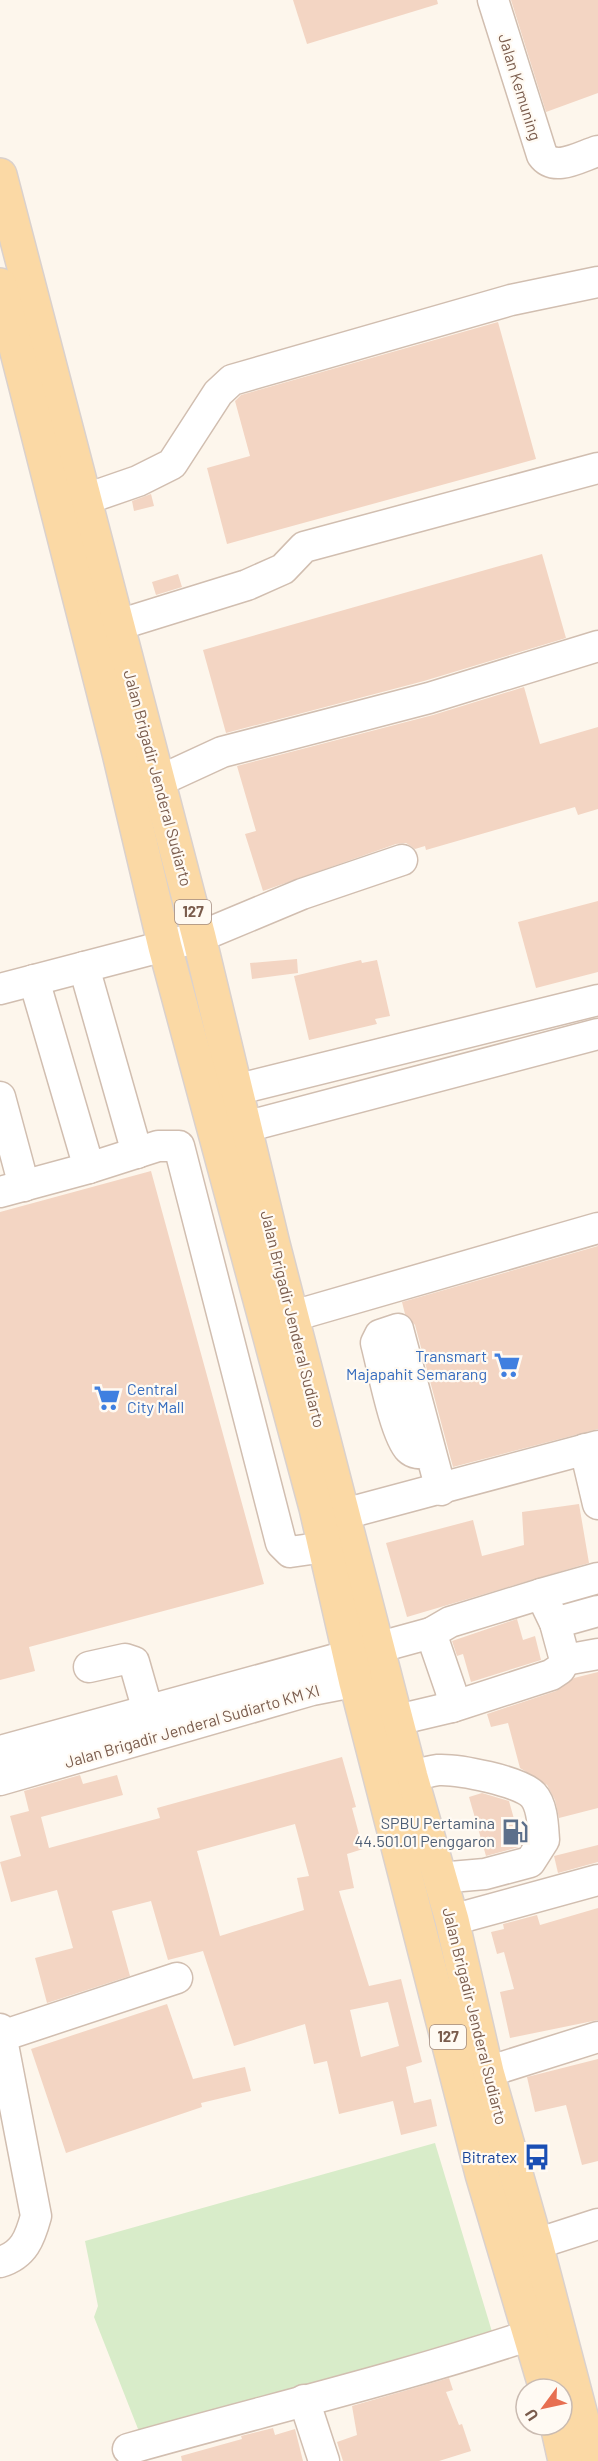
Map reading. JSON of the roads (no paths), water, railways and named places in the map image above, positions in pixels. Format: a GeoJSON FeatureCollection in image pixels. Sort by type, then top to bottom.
{"type":"FeatureCollection","features":[{"type":"Feature","properties":{"kind":"main road","name":"Jalan Brigadir Jenderal Sudiarto"},"geometry":{"type":"LineString","coordinates":[[0,176],[159,781],[235,1090],[344,1514],[368,1666],[483,2174],[542,2377]]}},
{"type":"Feature","properties":{"kind":"main road","name":"Jalan Brigadir Jenderal Sudiarto"},"geometry":{"type":"LineString","coordinates":[[0,285],[119,753],[165,947],[325,1547],[368,1666],[397,1720],[452,1920],[487,2072],[536,2244],[586,2451]]}},
{"type":"Feature","properties":{"kind":"main road","name":"Jalan Brigadir Jenderal Sudiarto"},"geometry":{"type":"LineString","coordinates":[[570,2437],[586,2451]]}},
{"type":"Feature","properties":{"kind":"street","name":"Jalan Kemuning"},"geometry":{"type":"LineString","coordinates":[[493,0],[539,152],[546,160],[558,164],[598,151]]}},
{"type":"Feature","properties":{"kind":"street"},"geometry":{"type":"LineString","coordinates":[[86,499],[138,481],[172,464],[218,393],[232,380],[511,300],[598,282]]}},
{"type":"Feature","properties":{"kind":"street"},"geometry":{"type":"LineString","coordinates":[[118,625],[247,585],[283,568],[304,547],[598,468]]}},
{"type":"Feature","properties":{"kind":"street"},"geometry":{"type":"LineString","coordinates":[[159,781],[222,752],[429,698],[598,646]]}},
{"type":"Feature","properties":{"kind":"street"},"geometry":{"type":"LineString","coordinates":[[0,988],[199,937],[302,894],[402,860]]}},
{"type":"Feature","properties":{"kind":"street"},"geometry":{"type":"LineString","coordinates":[[84,967],[137,1153]]}},
{"type":"Feature","properties":{"kind":"street"},"geometry":{"type":"LineString","coordinates":[[34,980],[89,1168]]}},
{"type":"Feature","properties":{"kind":"street"},"geometry":{"type":"LineString","coordinates":[[235,1090],[598,1000]]}},
{"type":"Feature","properties":{"kind":"street"},"geometry":{"type":"LineString","coordinates":[[245,1127],[598,1034]]}},
{"type":"Feature","properties":{"kind":"street"},"geometry":{"type":"LineString","coordinates":[[0,1097],[12,1189],[158,1146],[179,1146],[281,1544],[290,1552],[325,1547]]}},
{"type":"Feature","properties":{"kind":"street"},"geometry":{"type":"LineString","coordinates":[[293,1316],[598,1228]]}},
{"type":"Feature","properties":{"kind":"street"},"geometry":{"type":"LineString","coordinates":[[387,1290],[398,1329],[377,1338],[379,1354],[401,1434],[408,1448],[415,1453],[431,1453],[441,1490]]}},
{"type":"Feature","properties":{"kind":"street"},"geometry":{"type":"LineString","coordinates":[[344,1514],[441,1490],[591,1448],[596,1487]]}},
{"type":"Feature","properties":{"kind":"street"},"geometry":{"type":"LineString","coordinates":[[368,1666],[450,1622],[598,1578]]}},
{"type":"Feature","properties":{"kind":"street"},"geometry":{"type":"LineString","coordinates":[[397,1720],[452,1707],[561,1669],[565,1660],[555,1623],[541,1594]]}},
{"type":"Feature","properties":{"kind":"street"},"geometry":{"type":"LineString","coordinates":[[555,1623],[598,1611]]}},
{"type":"Feature","properties":{"kind":"street"},"geometry":{"type":"LineString","coordinates":[[431,1633],[451,1690],[452,1707]]}},
{"type":"Feature","properties":{"kind":"street"},"geometry":{"type":"LineString","coordinates":[[565,1660],[598,1654]]}},
{"type":"Feature","properties":{"kind":"street"},"geometry":{"type":"LineString","coordinates":[[89,1667],[125,1659],[134,1662],[148,1711]]}},
{"type":"Feature","properties":{"kind":"street","name":"Jalan Brigadir Jenderal Sudiarto KM XI"},"geometry":{"type":"LineString","coordinates":[[0,1751],[309,1664],[368,1666]]}},
{"type":"Feature","properties":{"kind":"street","name":"Jalan Brigadir Jenderal Sudiarto KM XI"},"geometry":{"type":"LineString","coordinates":[[0,1780],[312,1690],[368,1666]]}},
{"type":"Feature","properties":{"kind":"street"},"geometry":{"type":"LineString","coordinates":[[411,1777],[439,1770],[487,1777],[525,1789],[535,1797],[539,1805],[544,1840],[531,1862],[485,1874],[439,1878]]}},
{"type":"Feature","properties":{"kind":"street"},"geometry":{"type":"LineString","coordinates":[[452,1920],[598,1880]]}},
{"type":"Feature","properties":{"kind":"street"},"geometry":{"type":"LineString","coordinates":[[0,2262],[13,2259],[29,2242],[36,2216],[1,2033],[177,1978]]}},
{"type":"Feature","properties":{"kind":"street"},"geometry":{"type":"LineString","coordinates":[[487,2072],[598,2037]]}},
{"type":"Feature","properties":{"kind":"street"},"geometry":{"type":"LineString","coordinates":[[536,2244],[598,2224]]}},
{"type":"Feature","properties":{"kind":"street"},"geometry":{"type":"LineString","coordinates":[[128,2449],[304,2400],[428,2369],[530,2335]]}},
{"type":"Feature","properties":{"kind":"street"},"geometry":{"type":"LineString","coordinates":[[304,2400],[324,2461]]}},
{"type":"Feature","properties":{"kind":"place","name":"Transmart Majapahit Semarang"},"geometry":{"type":"Point","coordinates":[507,1365]}},
{"type":"Feature","properties":{"kind":"place","name":"Central City Mall"},"geometry":{"type":"Point","coordinates":[107,1398]}},
{"type":"Feature","properties":{"kind":"place","name":"SPBU Pertamina 44.501.01 Penggaron"},"geometry":{"type":"Point","coordinates":[515,1832]}},
{"type":"Feature","properties":{"kind":"place","name":"Bitratex"},"geometry":{"type":"Point","coordinates":[537,2157]}}]}
